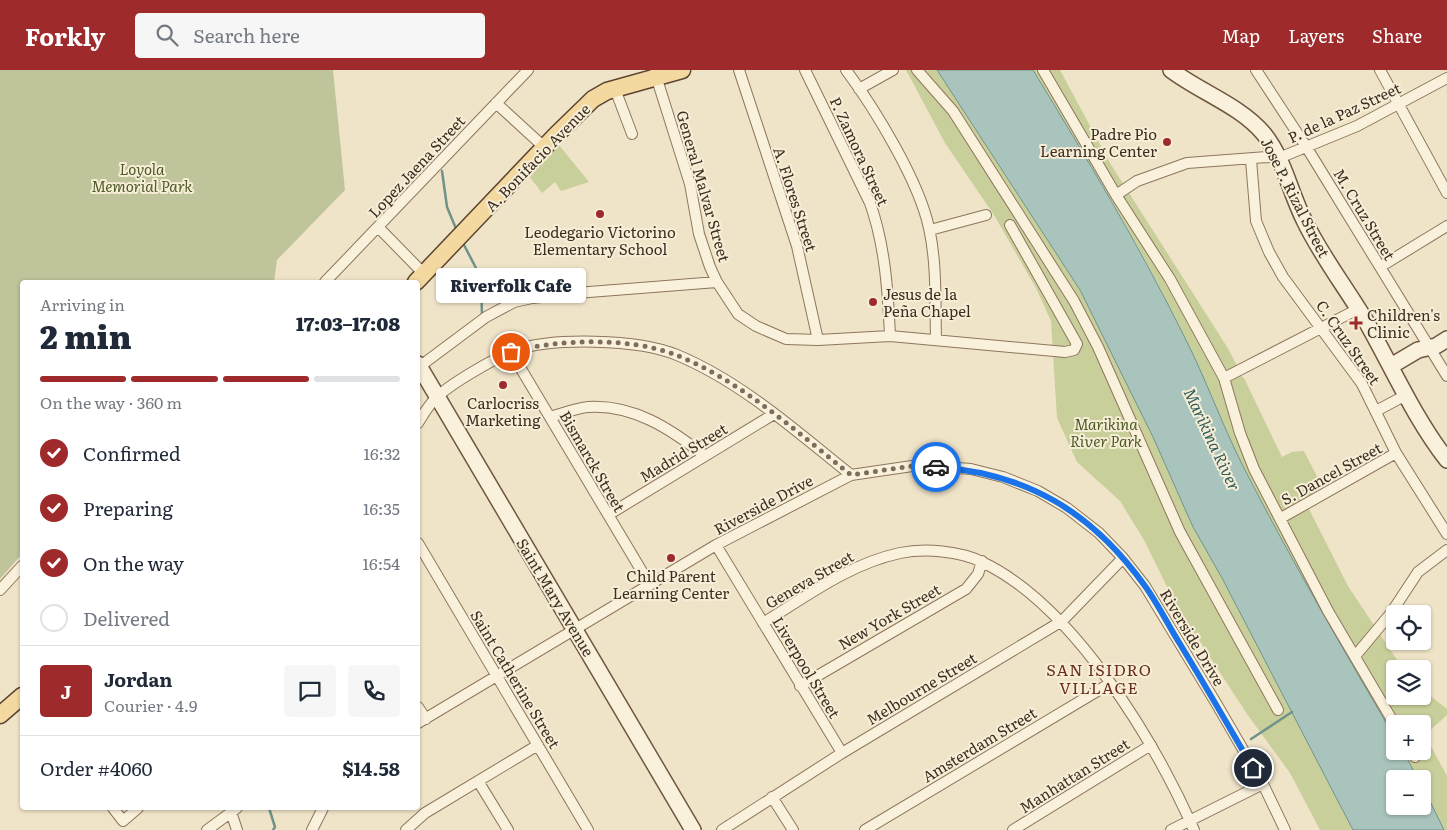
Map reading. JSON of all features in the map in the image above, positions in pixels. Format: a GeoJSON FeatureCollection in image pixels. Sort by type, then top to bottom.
{"type":"FeatureCollection","features":[{"type":"Feature","properties":{"kind":"main road","name":"A. Bonifacio Avenue"},"geometry":{"type":"LineString","coordinates":[[420,278],[589,102],[600,94],[655,74],[682,70]]}},
{"type":"Feature","properties":{"kind":"main road"},"geometry":{"type":"LineString","coordinates":[[0,715],[20,698]]}},
{"type":"Feature","properties":{"kind":"street","name":"Lopez Jaena Street"},"geometry":{"type":"LineString","coordinates":[[327,280],[379,228],[528,70]]}},
{"type":"Feature","properties":{"kind":"street","name":"A. Flores Street"},"geometry":{"type":"LineString","coordinates":[[739,70],[797,246],[818,340]]}},
{"type":"Feature","properties":{"kind":"street","name":"P. Zamora Street"},"geometry":{"type":"LineString","coordinates":[[805,70],[870,203],[877,224],[889,296],[890,336]]}},
{"type":"Feature","properties":{"kind":"street"},"geometry":{"type":"LineString","coordinates":[[846,70],[914,184],[924,205],[930,230],[935,271],[936,338]]}},
{"type":"Feature","properties":{"kind":"street"},"geometry":{"type":"LineString","coordinates":[[859,89],[893,70]]}},
{"type":"Feature","properties":{"kind":"street"},"geometry":{"type":"LineString","coordinates":[[917,70],[953,111],[1074,301],[1098,347],[1180,532],[1278,710]]}},
{"type":"Feature","properties":{"kind":"street"},"geometry":{"type":"LineString","coordinates":[[1043,70],[1116,195],[1170,279],[1224,378],[1251,463],[1328,610],[1389,715]]}},
{"type":"Feature","properties":{"kind":"street","name":"Jose P. Rizal Street"},"geometry":{"type":"LineString","coordinates":[[1172,70],[1187,82],[1254,123],[1265,135],[1279,158],[1304,220],[1358,309],[1430,438],[1447,460]]}},
{"type":"Feature","properties":{"kind":"street","name":"M. Cruz Street"},"geometry":{"type":"LineString","coordinates":[[1256,70],[1307,148],[1428,348],[1447,376]]}},
{"type":"Feature","properties":{"kind":"street"},"geometry":{"type":"LineString","coordinates":[[1380,70],[1447,193]]}},
{"type":"Feature","properties":{"kind":"street","name":"General Malvar Street"},"geometry":{"type":"LineString","coordinates":[[655,74],[690,184],[699,234],[717,282],[738,314],[756,326],[786,339],[818,340],[890,336],[936,338],[1065,352],[1077,347],[1010,225]]}},
{"type":"Feature","properties":{"kind":"street","name":"P. de la Paz Street"},"geometry":{"type":"LineString","coordinates":[[1116,195],[1137,181],[1187,163],[1251,160],[1267,157],[1279,158],[1358,126],[1447,78]]}},
{"type":"Feature","properties":{"kind":"street"},"geometry":{"type":"LineString","coordinates":[[615,89],[632,134]]}},
{"type":"Feature","properties":{"kind":"street"},"geometry":{"type":"LineString","coordinates":[[496,103],[544,148]]}},
{"type":"Feature","properties":{"kind":"street","name":"C. Cruz Street"},"geometry":{"type":"LineString","coordinates":[[1251,160],[1256,221],[1283,277],[1362,384],[1396,454],[1447,534]]}},
{"type":"Feature","properties":{"kind":"street"},"geometry":{"type":"LineString","coordinates":[[930,230],[986,215]]}},
{"type":"Feature","properties":{"kind":"street"},"geometry":{"type":"LineString","coordinates":[[1380,267],[1447,226]]}},
{"type":"Feature","properties":{"kind":"street"},"geometry":{"type":"LineString","coordinates":[[379,228],[420,278]]}},
{"type":"Feature","properties":{"kind":"street"},"geometry":{"type":"LineString","coordinates":[[420,365],[486,317],[514,302],[532,298],[589,292],[717,282]]}},
{"type":"Feature","properties":{"kind":"street"},"geometry":{"type":"LineString","coordinates":[[1224,378],[1358,309]]}},
{"type":"Feature","properties":{"kind":"street"},"geometry":{"type":"LineString","coordinates":[[1390,366],[1418,350],[1428,348],[1447,339]]}},
{"type":"Feature","properties":{"kind":"street"},"geometry":{"type":"LineString","coordinates":[[420,420],[436,398],[463,379],[511,352],[533,346],[585,342],[624,343],[676,354],[719,376],[774,414],[851,475]]}},
{"type":"Feature","properties":{"kind":"street","name":"Bismarck Street"},"geometry":{"type":"LineString","coordinates":[[511,352],[650,585]]}},
{"type":"Feature","properties":{"kind":"street","name":"Saint Mary Avenue"},"geometry":{"type":"LineString","coordinates":[[420,370],[693,830]]}},
{"type":"Feature","properties":{"kind":"street"},"geometry":{"type":"LineString","coordinates":[[1376,411],[1406,395]]}},
{"type":"Feature","properties":{"kind":"street"},"geometry":{"type":"LineString","coordinates":[[550,417],[587,407],[614,408],[655,421],[683,439],[704,456]]}},
{"type":"Feature","properties":{"kind":"street","name":"Madrid Street"},"geometry":{"type":"LineString","coordinates":[[608,515],[774,414]]}},
{"type":"Feature","properties":{"kind":"street","name":"S. Dancel Street"},"geometry":{"type":"LineString","coordinates":[[1281,518],[1396,454]]}},
{"type":"Feature","properties":{"kind":"street","name":"Riverside Drive"},"geometry":{"type":"LineString","coordinates":[[422,721],[716,546],[851,475],[919,465],[971,469],[1003,477],[1038,491],[1067,508],[1099,533],[1122,558],[1145,586],[1263,784],[1285,830]]}},
{"type":"Feature","properties":{"kind":"street","name":"Saint Catherine Street"},"geometry":{"type":"LineString","coordinates":[[420,546],[588,830]]}},
{"type":"Feature","properties":{"kind":"street","name":"Liverpool Street"},"geometry":{"type":"LineString","coordinates":[[716,546],[842,753]]}},
{"type":"Feature","properties":{"kind":"street"},"geometry":{"type":"LineString","coordinates":[[1356,655],[1391,613],[1418,572],[1447,550]]}},
{"type":"Feature","properties":{"kind":"street","name":"Geneva Street"},"geometry":{"type":"LineString","coordinates":[[763,623],[856,566],[902,553],[939,552],[982,561],[1022,587],[1062,621],[1152,745],[1194,830]]}},
{"type":"Feature","properties":{"kind":"street","name":"Melbourne Street"},"geometry":{"type":"LineString","coordinates":[[722,830],[842,753],[1062,621],[1122,558]]}},
{"type":"Feature","properties":{"kind":"street","name":"New York Street"},"geometry":{"type":"LineString","coordinates":[[800,686],[966,589],[978,574],[982,561]]}},
{"type":"Feature","properties":{"kind":"street"},"geometry":{"type":"LineString","coordinates":[[0,590],[20,568]]}},
{"type":"Feature","properties":{"kind":"street","name":"Amsterdam Street"},"geometry":{"type":"LineString","coordinates":[[865,830],[1109,684]]}},
{"type":"Feature","properties":{"kind":"street"},"geometry":{"type":"LineString","coordinates":[[406,830],[425,813],[538,745]]}},
{"type":"Feature","properties":{"kind":"street","name":"Manhattan Street"},"geometry":{"type":"LineString","coordinates":[[1013,830],[1152,745]]}},
{"type":"Feature","properties":{"kind":"street"},"geometry":{"type":"LineString","coordinates":[[478,780],[508,830]]}},
{"type":"Feature","properties":{"kind":"street"},"geometry":{"type":"LineString","coordinates":[[1171,830],[1189,819],[1263,784]]}},
{"type":"Feature","properties":{"kind":"street"},"geometry":{"type":"LineString","coordinates":[[772,797],[793,830]]}},
{"type":"Feature","properties":{"kind":"street"},"geometry":{"type":"LineString","coordinates":[[115,810],[123,821],[136,810]]}},
{"type":"Feature","properties":{"kind":"street"},"geometry":{"type":"LineString","coordinates":[[207,830],[234,810],[237,830]]}},
{"type":"Feature","properties":{"kind":"street"},"geometry":{"type":"LineString","coordinates":[[312,830],[323,810]]}},
{"type":"Feature","properties":{"kind":"green space","name":"Loyola Memorial Park"},"geometry":{"type":"Polygon","coordinates":[[[0,70],[333,70],[345,190],[277,260],[274,280],[20,280],[20,556],[0,579],[0,70]]]}},
{"type":"Feature","properties":{"kind":"green space","name":"Marikina River Park"},"geometry":{"type":"Polygon","coordinates":[[[906,70],[937,70],[1080,290],[1153,437],[1193,527],[1222,578],[1353,830],[1320,830],[1290,773],[1247,714],[1176,605],[1144,540],[1120,501],[1077,462],[1057,418],[1051,321],[1036,288],[994,215],[945,143],[906,70]]]}},
{"type":"Feature","properties":{"kind":"green space"},"geometry":{"type":"Polygon","coordinates":[[[1033,70],[1060,70],[1110,163],[1229,350],[1282,457],[1292,452],[1304,451],[1325,492],[1306,503],[1348,586],[1386,643],[1386,650],[1390,650],[1397,660],[1386,660],[1386,705],[1431,705],[1431,696],[1447,709],[1447,715],[1431,730],[1431,715],[1386,715],[1386,723],[1280,536],[1236,452],[1192,352],[1167,302],[1112,201],[1033,70]]]}},
{"type":"Feature","properties":{"kind":"green space"},"geometry":{"type":"Polygon","coordinates":[[[559,145],[589,182],[561,191],[555,182],[542,193],[529,176],[559,145]]]}},
{"type":"Feature","properties":{"kind":"green space"},"geometry":{"type":"Polygon","coordinates":[[[1431,746],[1447,776],[1447,830],[1431,830],[1425,815],[1431,815],[1431,770],[1404,770],[1406,760],[1431,760],[1431,746]]]}},
{"type":"Feature","properties":{"kind":"water","name":"Marikina River"},"geometry":{"type":"Polygon","coordinates":[[[937,70],[1033,70],[1149,268],[1192,352],[1236,452],[1262,502],[1386,722],[1386,760],[1408,760],[1413,770],[1386,770],[1386,815],[1431,815],[1431,803],[1444,830],[1353,830],[1222,578],[1193,527],[1153,437],[1080,290],[937,70]]]}},
{"type":"Feature","properties":{"kind":"waterway"},"geometry":{"type":"LineString","coordinates":[[442,171],[447,207],[457,231]]}},
{"type":"Feature","properties":{"kind":"waterway"},"geometry":{"type":"LineString","coordinates":[[463,243],[481,282],[482,315]]}},
{"type":"Feature","properties":{"kind":"waterway"},"geometry":{"type":"LineString","coordinates":[[1251,739],[1292,712]]}},
{"type":"Feature","properties":{"kind":"waterway"},"geometry":{"type":"LineString","coordinates":[[270,810],[275,827],[273,830]]}},
{"type":"Feature","properties":{"kind":"way so far"},"geometry":{"type":"LineString","coordinates":[[511,352],[533,346],[576,342],[624,343],[676,354],[719,376],[774,414],[851,475],[919,465],[936,467]]}},
{"type":"Feature","properties":{"kind":"place","name":"Padre Pio Learning Center"},"geometry":{"type":"Point","coordinates":[1167,142]}},
{"type":"Feature","properties":{"kind":"place","name":"Leodegario Victorino Elementary School"},"geometry":{"type":"Point","coordinates":[600,214]}},
{"type":"Feature","properties":{"kind":"place","name":"Jesus de la Peña Chapel"},"geometry":{"type":"Point","coordinates":[873,302]}},
{"type":"Feature","properties":{"kind":"place","name":"Children's Clinic"},"geometry":{"type":"Point","coordinates":[1356,323]}},
{"type":"Feature","properties":{"kind":"place","name":"Riverfolk Cafe"},"geometry":{"type":"Point","coordinates":[511,352]}},
{"type":"Feature","properties":{"kind":"place","name":"Carlocriss Marketing"},"geometry":{"type":"Point","coordinates":[503,385]}},
{"type":"Feature","properties":{"kind":"place","name":"Child Parent Learning Center"},"geometry":{"type":"Point","coordinates":[671,558]}},
{"type":"Feature","properties":{"kind":"district","name":"SAN ISIDRO VILLAGE"},"geometry":{"type":"Point","coordinates":[1099,678]}},
{"type":"Feature","properties":{"kind":"route"},"geometry":{"type":"LineString","coordinates":[[936,467],[971,469],[1003,477],[1038,491],[1067,508],[1099,533],[1145,586],[1253,768]]}}]}
